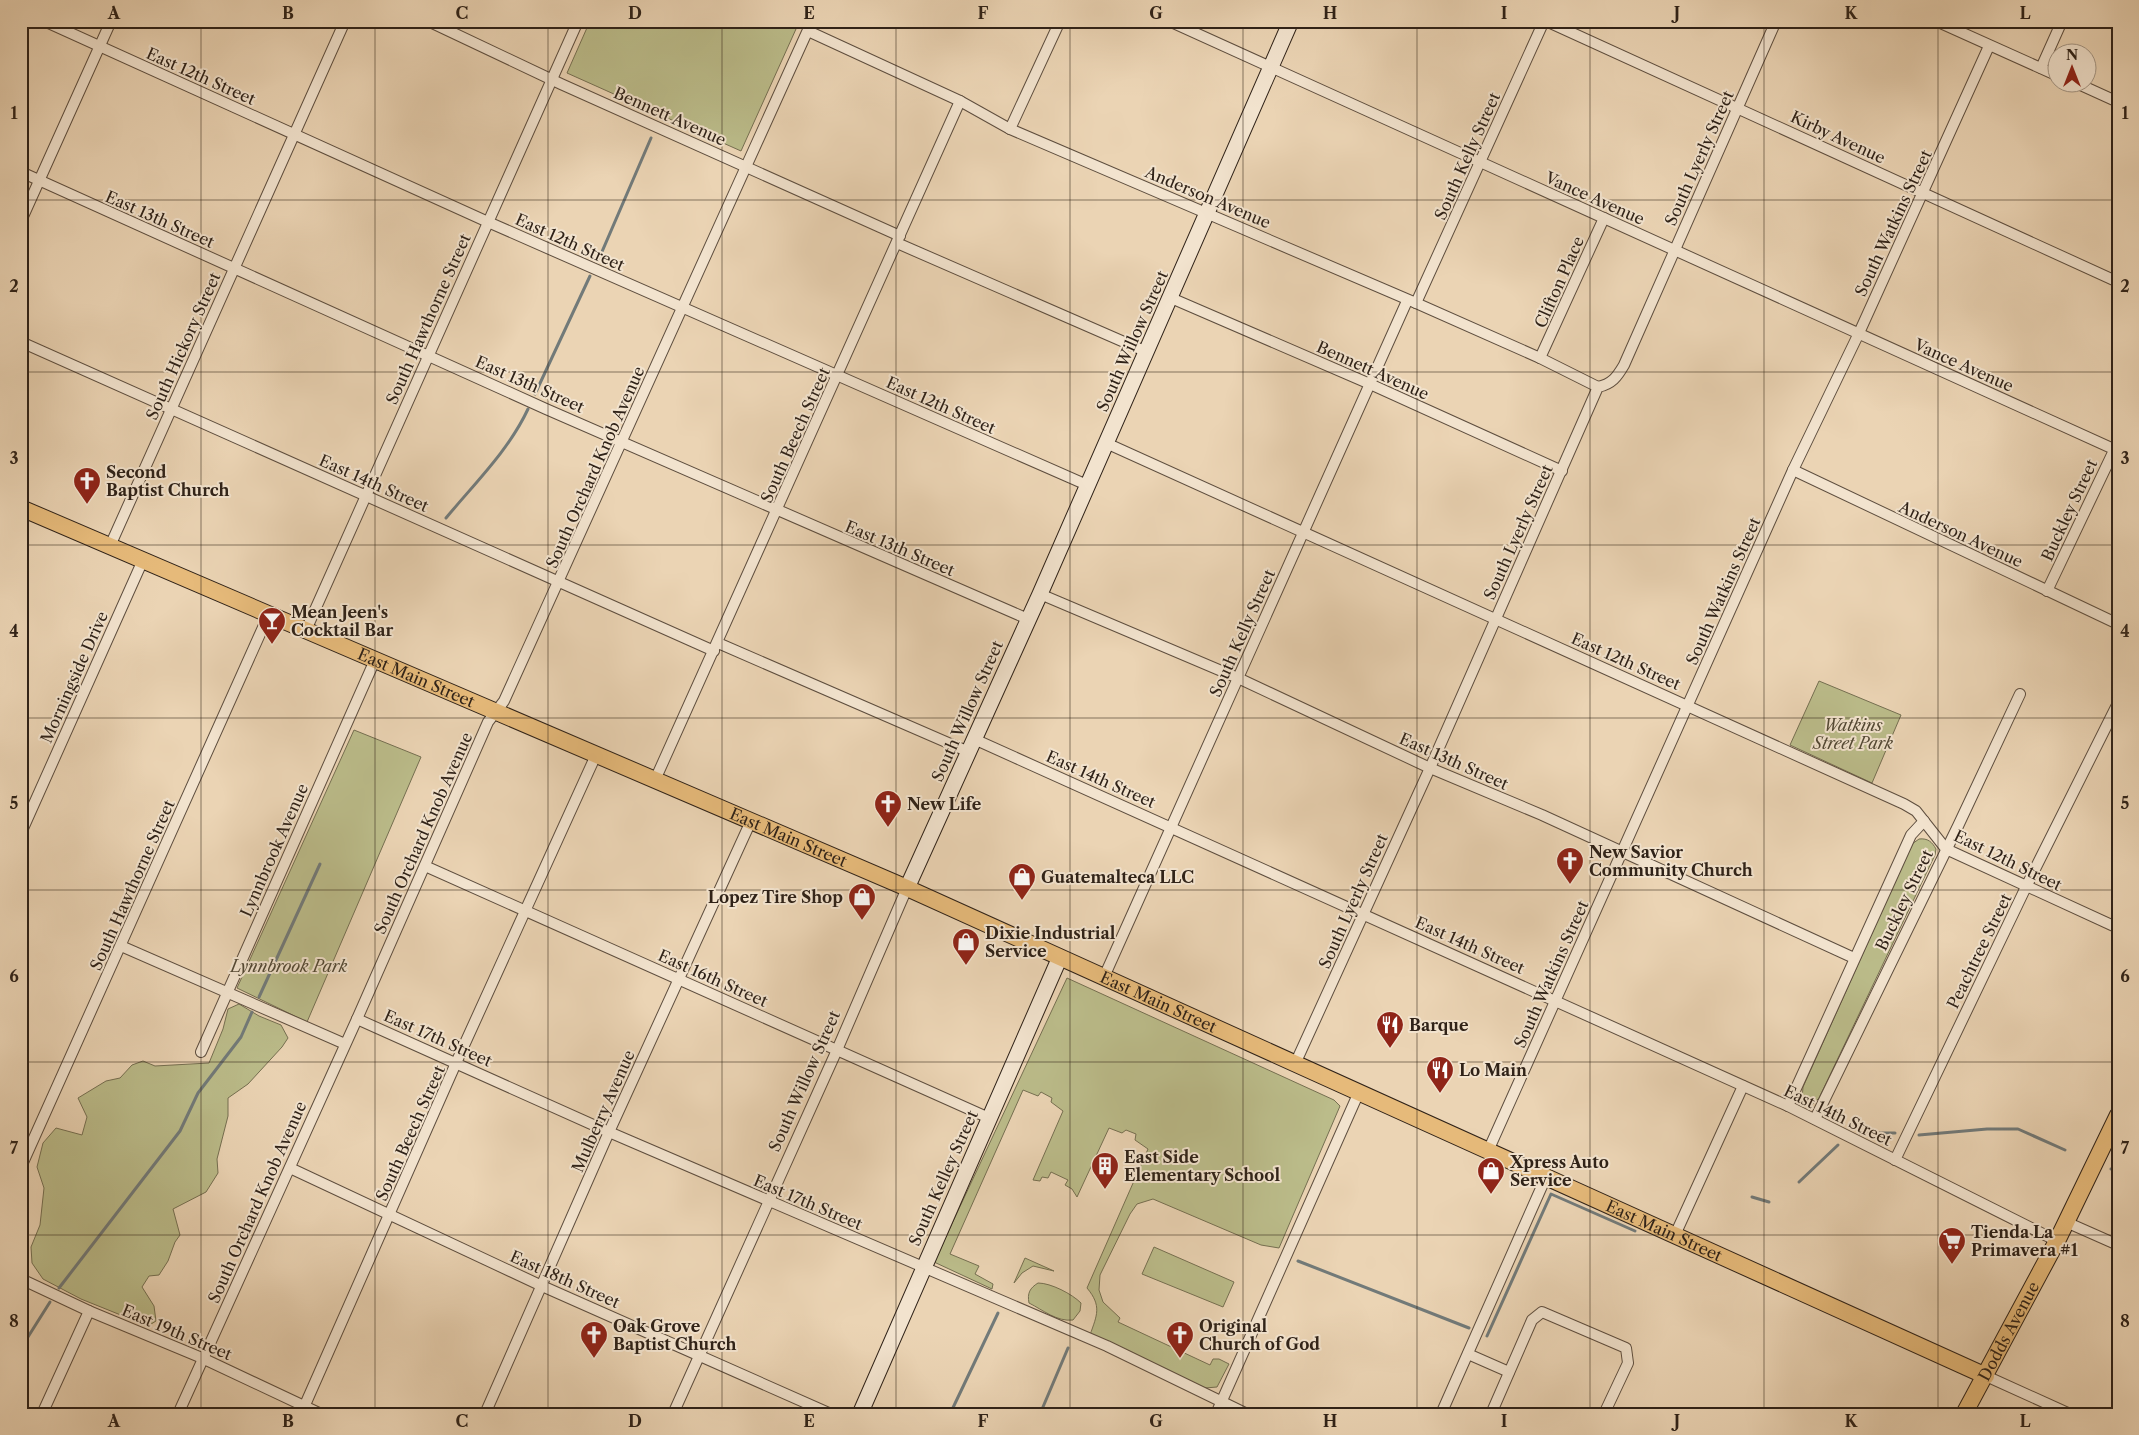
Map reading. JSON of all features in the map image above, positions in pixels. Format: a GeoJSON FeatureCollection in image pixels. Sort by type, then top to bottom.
{"type":"FeatureCollection","features":[{"type":"Feature","properties":{"kind":"main road","name":"South Willow Street"},"geometry":{"type":"LineString","coordinates":[[907,888],[1040,594],[1291,21]]}},
{"type":"Feature","properties":{"kind":"main road","name":"East Main Street"},"geometry":{"type":"LineString","coordinates":[[21,508],[907,888],[1986,1376]]}},
{"type":"Feature","properties":{"kind":"main road","name":"South Kelley Street"},"geometry":{"type":"LineString","coordinates":[[860,1414],[1060,957]]}},
{"type":"Feature","properties":{"kind":"main road","name":"Dodds Avenue"},"geometry":{"type":"LineString","coordinates":[[1964,1414],[2057,1241],[2118,1116]]}},
{"type":"Feature","properties":{"kind":"street","name":"East 12th Street"},"geometry":{"type":"LineString","coordinates":[[44,21],[488,222],[1087,485]]}},
{"type":"Feature","properties":{"kind":"street"},"geometry":{"type":"LineString","coordinates":[[21,221],[111,21]]}},
{"type":"Feature","properties":{"kind":"street","name":"South Hickory Street"},"geometry":{"type":"LineString","coordinates":[[110,546],[345,21]]}},
{"type":"Feature","properties":{"kind":"street","name":"Bennett Avenue"},"geometry":{"type":"LineString","coordinates":[[428,21],[552,80],[746,166],[898,239],[1147,352]]}},
{"type":"Feature","properties":{"kind":"street","name":"South Hawthorne Street"},"geometry":{"type":"LineString","coordinates":[[306,630],[578,21]]}},
{"type":"Feature","properties":{"kind":"street"},"geometry":{"type":"LineString","coordinates":[[1010,129],[1060,21]]}},
{"type":"Feature","properties":{"kind":"street","name":"Vance Avenue"},"geometry":{"type":"LineString","coordinates":[[1169,21],[1674,251],[2117,448]]}},
{"type":"Feature","properties":{"kind":"street","name":"Kirby Avenue"},"geometry":{"type":"LineString","coordinates":[[1545,21],[2118,282]]}},
{"type":"Feature","properties":{"kind":"street","name":"South Kelly Street"},"geometry":{"type":"LineString","coordinates":[[1104,977],[1370,384],[1481,163],[1545,21]]}},
{"type":"Feature","properties":{"kind":"street","name":"South Lyerly Street"},"geometry":{"type":"LineString","coordinates":[[1295,1064],[1430,768],[1598,387],[1609,384],[1617,378],[1624,365],[1776,21]]}},
{"type":"Feature","properties":{"kind":"street"},"geometry":{"type":"LineString","coordinates":[[1936,21],[2046,70]]}},
{"type":"Feature","properties":{"kind":"street"},"geometry":{"type":"LineString","coordinates":[[2041,68],[2062,21]]}},
{"type":"Feature","properties":{"kind":"street","name":"Anderson Avenue"},"geometry":{"type":"LineString","coordinates":[[810,26],[960,101],[1010,129],[1540,358],[1598,387]]}},
{"type":"Feature","properties":{"kind":"street","name":"South Orchard Knob Avenue"},"geometry":{"type":"LineString","coordinates":[[178,1414],[357,1019],[488,722],[504,701],[810,26]]}},
{"type":"Feature","properties":{"kind":"street","name":"South Watkins Street"},"geometry":{"type":"LineString","coordinates":[[1488,1151],[1689,706],[1793,470],[1859,333],[1989,46]]}},
{"type":"Feature","properties":{"kind":"street"},"geometry":{"type":"LineString","coordinates":[[2096,92],[2118,102]]}},
{"type":"Feature","properties":{"kind":"street","name":"South Beech Street"},"geometry":{"type":"LineString","coordinates":[[655,780],[960,101]]}},
{"type":"Feature","properties":{"kind":"street","name":"East 13th Street"},"geometry":{"type":"LineString","coordinates":[[21,172],[777,511],[1028,619]]}},
{"type":"Feature","properties":{"kind":"street","name":"Clifton Place"},"geometry":{"type":"LineString","coordinates":[[1540,358],[1604,218]]}},
{"type":"Feature","properties":{"kind":"street","name":"Bennett Avenue"},"geometry":{"type":"LineString","coordinates":[[1170,298],[1370,384],[1562,471]]}},
{"type":"Feature","properties":{"kind":"street","name":"East 14th Street"},"geometry":{"type":"LineString","coordinates":[[21,342],[559,582],[716,647],[971,745],[1171,827],[1788,1106],[2057,1241]]}},
{"type":"Feature","properties":{"kind":"street","name":"East 12th Street"},"geometry":{"type":"LineString","coordinates":[[1106,443],[1904,804],[1916,811],[1946,849],[2118,928]]}},
{"type":"Feature","properties":{"kind":"street","name":"Buckley Street"},"geometry":{"type":"LineString","coordinates":[[2047,591],[2117,448]]}},
{"type":"Feature","properties":{"kind":"street","name":"Anderson Avenue"},"geometry":{"type":"LineString","coordinates":[[1793,470],[2118,624]]}},
{"type":"Feature","properties":{"kind":"street","name":"Morningside Drive"},"geometry":{"type":"LineString","coordinates":[[21,833],[143,560]]}},
{"type":"Feature","properties":{"kind":"street","name":"East 13th Street"},"geometry":{"type":"LineString","coordinates":[[1040,594],[1238,678],[1430,768],[1542,815],[1854,958]]}},
{"type":"Feature","properties":{"kind":"street","name":"South Hawthorne Street"},"geometry":{"type":"LineString","coordinates":[[21,1167],[269,614]]}},
{"type":"Feature","properties":{"kind":"street","name":"Lynnbrook Avenue"},"geometry":{"type":"LineString","coordinates":[[201,1052],[375,660]]}},
{"type":"Feature","properties":{"kind":"street","name":"Buckley Street"},"geometry":{"type":"LineString","coordinates":[[1815,1119],[2020,694]]}},
{"type":"Feature","properties":{"kind":"street","name":"Peachtree Street"},"geometry":{"type":"LineString","coordinates":[[1895,1160],[2026,887],[2118,703]]}},
{"type":"Feature","properties":{"kind":"street","name":"South Beech Street"},"geometry":{"type":"LineString","coordinates":[[303,1410],[456,1063],[596,755]]}},
{"type":"Feature","properties":{"kind":"street","name":"Mulberry Avenue"},"geometry":{"type":"LineString","coordinates":[[485,1414],[751,821]]}},
{"type":"Feature","properties":{"kind":"street","name":"Buckley Street"},"geometry":{"type":"LineString","coordinates":[[1788,1106],[1911,835],[1924,821]]}},
{"type":"Feature","properties":{"kind":"street","name":"East 16th Street"},"geometry":{"type":"LineString","coordinates":[[425,866],[990,1118]]}},
{"type":"Feature","properties":{"kind":"street","name":"South Willow Street"},"geometry":{"type":"LineString","coordinates":[[672,1414],[837,1050],[907,888]]}},
{"type":"Feature","properties":{"kind":"street"},"geometry":{"type":"LineString","coordinates":[[121,946],[345,1044]]}},
{"type":"Feature","properties":{"kind":"street","name":"East 17th Street"},"geometry":{"type":"LineString","coordinates":[[357,1019],[769,1202],[1107,1346],[1247,1414]]}},
{"type":"Feature","properties":{"kind":"street"},"geometry":{"type":"LineString","coordinates":[[1675,1235],[1743,1086]]}},
{"type":"Feature","properties":{"kind":"street"},"geometry":{"type":"LineString","coordinates":[[1216,1414],[1359,1092]]}},
{"type":"Feature","properties":{"kind":"street","name":"East 18th Street"},"geometry":{"type":"LineString","coordinates":[[290,1168],[542,1286],[699,1354],[830,1414]]}},
{"type":"Feature","properties":{"kind":"street"},"geometry":{"type":"LineString","coordinates":[[1441,1414],[1546,1178]]}},
{"type":"Feature","properties":{"kind":"street"},"geometry":{"type":"LineString","coordinates":[[2066,1222],[2118,1245]]}},
{"type":"Feature","properties":{"kind":"street","name":"East 19th Street"},"geometry":{"type":"LineString","coordinates":[[21,1280],[89,1311],[202,1358],[303,1410],[320,1414]]}},
{"type":"Feature","properties":{"kind":"street"},"geometry":{"type":"LineString","coordinates":[[42,1414],[89,1311]]}},
{"type":"Feature","properties":{"kind":"street"},"geometry":{"type":"LineString","coordinates":[[1491,1414],[1532,1320],[1542,1312],[1626,1348],[1628,1362],[1604,1414]]}},
{"type":"Feature","properties":{"kind":"street"},"geometry":{"type":"LineString","coordinates":[[1468,1354],[1509,1372]]}},
{"type":"Feature","properties":{"kind":"street","name":"East Main Street"},"geometry":{"type":"LineString","coordinates":[[1986,1376],[2070,1414]]}},
{"type":"Feature","properties":{"kind":"green space"},"geometry":{"type":"Polygon","coordinates":[[[590,21],[779,21],[796,29],[741,151],[567,73],[590,21]]]}},
{"type":"Feature","properties":{"kind":"green space","name":"Watkins Street Park"},"geometry":{"type":"Polygon","coordinates":[[[1819,681],[1901,715],[1872,783],[1790,745],[1819,681]]]}},
{"type":"Feature","properties":{"kind":"green space","name":"Lynnbrook Park"},"geometry":{"type":"Polygon","coordinates":[[[354,730],[421,757],[307,1022],[237,988],[354,730]]]}},
{"type":"Feature","properties":{"kind":"green space"},"geometry":{"type":"Polygon","coordinates":[[[1919,839],[1931,842],[1936,849],[1935,855],[1819,1098],[1812,1105],[1802,1099],[1803,1087],[1912,844],[1919,839]]]}},
{"type":"Feature","properties":{"kind":"green space"},"geometry":{"type":"Polygon","coordinates":[[[1067,978],[1334,1100],[1340,1106],[1279,1248],[1261,1245],[1153,1199],[1137,1204],[1130,1214],[1100,1275],[1099,1290],[1103,1302],[1120,1318],[1118,1322],[1210,1365],[1213,1359],[1219,1359],[1229,1364],[1217,1387],[1205,1388],[1090,1335],[1097,1311],[1095,1300],[1087,1288],[1148,1149],[1135,1140],[1136,1134],[1126,1130],[1122,1133],[1109,1128],[1077,1197],[1072,1189],[1065,1185],[1068,1180],[1051,1172],[1048,1178],[1042,1177],[1040,1181],[1033,1180],[1063,1111],[1051,1102],[1052,1098],[1041,1092],[1038,1096],[1023,1090],[950,1254],[979,1266],[975,1274],[993,1284],[992,1289],[934,1262],[1067,978]]]}},
{"type":"Feature","properties":{"kind":"green space"},"geometry":{"type":"Polygon","coordinates":[[[239,1004],[259,1016],[281,1025],[288,1038],[248,1084],[228,1098],[228,1116],[217,1159],[218,1173],[206,1192],[173,1209],[180,1235],[159,1275],[149,1276],[142,1287],[154,1306],[156,1321],[148,1326],[81,1299],[43,1279],[32,1263],[31,1247],[40,1225],[44,1188],[37,1167],[43,1143],[56,1128],[82,1135],[87,1117],[78,1098],[106,1081],[120,1078],[132,1065],[143,1061],[155,1066],[209,1063],[223,1029],[228,1009],[239,1004]]]}},
{"type":"Feature","properties":{"kind":"green space"},"geometry":{"type":"Polygon","coordinates":[[[1154,1247],[1234,1282],[1223,1307],[1142,1274],[1154,1247]]]}},
{"type":"Feature","properties":{"kind":"green space"},"geometry":{"type":"Polygon","coordinates":[[[1025,1258],[1054,1271],[1033,1266],[1022,1273],[1014,1283],[1025,1258]]]}},
{"type":"Feature","properties":{"kind":"green space"},"geometry":{"type":"Polygon","coordinates":[[[1038,1283],[1061,1290],[1081,1303],[1080,1311],[1073,1320],[1061,1319],[1029,1303],[1028,1296],[1030,1291],[1038,1283]]]}},
{"type":"Feature","properties":{"kind":"waterway"},"geometry":{"type":"LineString","coordinates":[[598,261],[651,138]]}},
{"type":"Feature","properties":{"kind":"waterway"},"geometry":{"type":"LineString","coordinates":[[535,394],[590,276]]}},
{"type":"Feature","properties":{"kind":"waterway"},"geometry":{"type":"LineString","coordinates":[[446,518],[501,453],[528,409]]}},
{"type":"Feature","properties":{"kind":"waterway"},"geometry":{"type":"LineString","coordinates":[[259,997],[320,864]]}},
{"type":"Feature","properties":{"kind":"waterway"},"geometry":{"type":"LineString","coordinates":[[59,1288],[180,1131],[198,1093],[241,1037],[252,1012]]}},
{"type":"Feature","properties":{"kind":"waterway"},"geometry":{"type":"LineString","coordinates":[[1919,1135],[1987,1129],[2018,1129],[2065,1150]]}},
{"type":"Feature","properties":{"kind":"waterway"},"geometry":{"type":"LineString","coordinates":[[1860,1133],[1895,1133]]}},
{"type":"Feature","properties":{"kind":"waterway"},"geometry":{"type":"LineString","coordinates":[[1799,1182],[1838,1145]]}},
{"type":"Feature","properties":{"kind":"waterway"},"geometry":{"type":"LineString","coordinates":[[2111,1169],[2118,1170]]}},
{"type":"Feature","properties":{"kind":"waterway"},"geometry":{"type":"LineString","coordinates":[[1487,1336],[1551,1194],[1635,1231]]}},
{"type":"Feature","properties":{"kind":"waterway"},"geometry":{"type":"LineString","coordinates":[[1752,1197],[1769,1202]]}},
{"type":"Feature","properties":{"kind":"waterway"},"geometry":{"type":"LineString","coordinates":[[1298,1261],[1469,1328]]}},
{"type":"Feature","properties":{"kind":"waterway"},"geometry":{"type":"LineString","coordinates":[[21,1348],[50,1302]]}},
{"type":"Feature","properties":{"kind":"waterway"},"geometry":{"type":"LineString","coordinates":[[950,1414],[998,1313]]}},
{"type":"Feature","properties":{"kind":"waterway"},"geometry":{"type":"LineString","coordinates":[[1040,1414],[1068,1348]]}},
{"type":"Feature","properties":{"kind":"place","name":"Second Baptist Church"},"geometry":{"type":"Point","coordinates":[87,505]}},
{"type":"Feature","properties":{"kind":"place","name":"Mean Jeen's Cocktail Bar"},"geometry":{"type":"Point","coordinates":[272,645]}},
{"type":"Feature","properties":{"kind":"place","name":"New Life"},"geometry":{"type":"Point","coordinates":[888,828]}},
{"type":"Feature","properties":{"kind":"place","name":"New Savior Community Church"},"geometry":{"type":"Point","coordinates":[1570,885]}},
{"type":"Feature","properties":{"kind":"place","name":"Guatemalteca LLC"},"geometry":{"type":"Point","coordinates":[1022,901]}},
{"type":"Feature","properties":{"kind":"place","name":"Lopez Tire Shop"},"geometry":{"type":"Point","coordinates":[862,921]}},
{"type":"Feature","properties":{"kind":"place","name":"Dixie Industrial Service"},"geometry":{"type":"Point","coordinates":[966,966]}},
{"type":"Feature","properties":{"kind":"place","name":"Barque"},"geometry":{"type":"Point","coordinates":[1390,1049]}},
{"type":"Feature","properties":{"kind":"place","name":"Lo Main"},"geometry":{"type":"Point","coordinates":[1440,1094]}},
{"type":"Feature","properties":{"kind":"place","name":"East Side Elementary School"},"geometry":{"type":"Point","coordinates":[1105,1190]}},
{"type":"Feature","properties":{"kind":"place","name":"Xpress Auto Service"},"geometry":{"type":"Point","coordinates":[1491,1195]}},
{"type":"Feature","properties":{"kind":"place","name":"Tienda La Primavera #1"},"geometry":{"type":"Point","coordinates":[1952,1265]}},
{"type":"Feature","properties":{"kind":"place","name":"Oak Grove Baptist Church"},"geometry":{"type":"Point","coordinates":[594,1359]}},
{"type":"Feature","properties":{"kind":"place","name":"Original Church of God"},"geometry":{"type":"Point","coordinates":[1180,1359]}}]}
